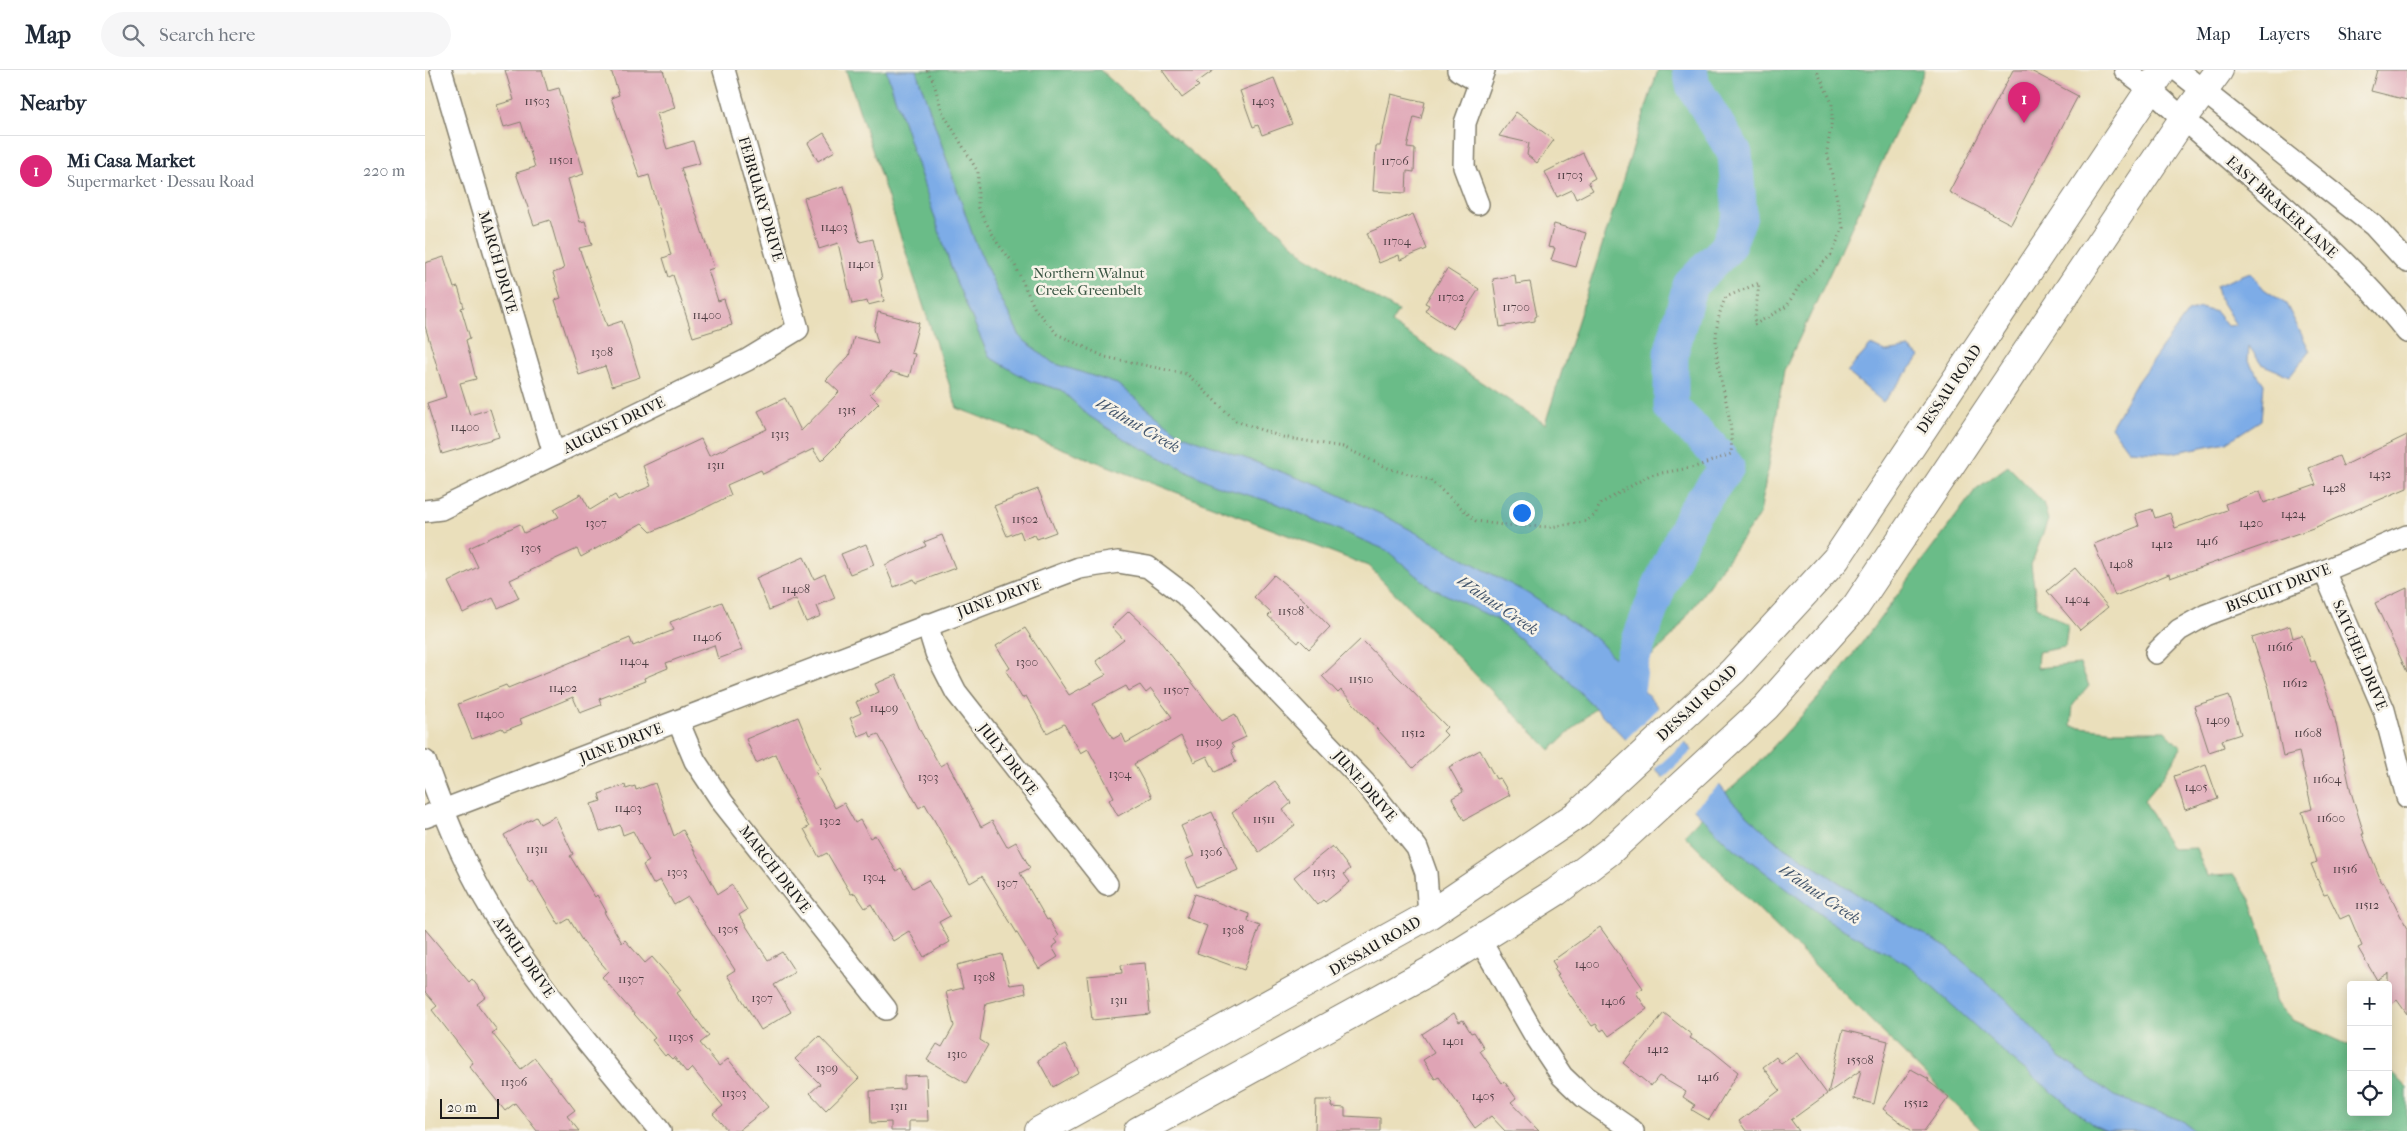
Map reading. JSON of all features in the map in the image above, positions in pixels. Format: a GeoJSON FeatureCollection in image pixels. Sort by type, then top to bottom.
{"type":"FeatureCollection","features":[{"type":"Feature","properties":{"kind":"main road","name":"DESSAU ROAD"},"geometry":{"type":"LineString","coordinates":[[1039,1131],[1429,915],[1578,814],[1733,671],[1836,559],[2157,80]]}},
{"type":"Feature","properties":{"kind":"main road"},"geometry":{"type":"LineString","coordinates":[[1139,1131],[1430,971],[1556,892],[1610,851],[1767,707],[1856,606],[2211,80]]}},
{"type":"Feature","properties":{"kind":"street","name":"MARCH DRIVE"},"geometry":{"type":"LineString","coordinates":[[441,70],[554,454]]}},
{"type":"Feature","properties":{"kind":"street","name":"FEBRUARY DRIVE"},"geometry":{"type":"LineString","coordinates":[[724,70],[798,328]]}},
{"type":"Feature","properties":{"kind":"street"},"geometry":{"type":"LineString","coordinates":[[1458,70],[1481,76],[1465,123],[1464,167],[1478,204]]}},
{"type":"Feature","properties":{"kind":"street","name":"EAST BRAKER LANE"},"geometry":{"type":"LineString","coordinates":[[2125,70],[2157,80],[2183,119],[2320,239],[2388,308],[2407,332]]}},
{"type":"Feature","properties":{"kind":"street"},"geometry":{"type":"LineString","coordinates":[[2177,70],[2211,80],[2373,226],[2407,262]]}},
{"type":"Feature","properties":{"kind":"street","name":"AUGUST DRIVE"},"geometry":{"type":"LineString","coordinates":[[425,511],[441,509],[747,360],[798,328]]}},
{"type":"Feature","properties":{"kind":"street","name":"BISCUIT DRIVE"},"geometry":{"type":"LineString","coordinates":[[2156,653],[2179,630],[2206,615],[2323,572],[2407,536]]}},
{"type":"Feature","properties":{"kind":"street","name":"JUNE DRIVE"},"geometry":{"type":"LineString","coordinates":[[434,814],[927,624],[1079,568],[1118,562],[1148,567],[1185,595],[1365,783],[1417,848],[1426,874],[1429,915]]}},
{"type":"Feature","properties":{"kind":"street","name":"SATCHEL DRIVE"},"geometry":{"type":"LineString","coordinates":[[2323,572],[2385,710],[2407,797]]}},
{"type":"Feature","properties":{"kind":"street","name":"JULY DRIVE"},"geometry":{"type":"LineString","coordinates":[[927,624],[936,653],[956,692],[1107,884]]}},
{"type":"Feature","properties":{"kind":"street","name":"MARCH DRIVE"},"geometry":{"type":"LineString","coordinates":[[678,721],[695,761],[723,803],[886,1009]]}},
{"type":"Feature","properties":{"kind":"street","name":"APRIL DRIVE"},"geometry":{"type":"LineString","coordinates":[[425,761],[434,814],[507,935],[551,996],[654,1129]]}},
{"type":"Feature","properties":{"kind":"street"},"geometry":{"type":"LineString","coordinates":[[1480,940],[1534,1034],[1562,1076],[1584,1097],[1633,1131]]}},
{"type":"Feature","properties":{"kind":"path"},"geometry":{"type":"LineString","coordinates":[[927,70],[933,80],[942,112],[978,172],[978,208],[998,244],[1015,265],[1035,309],[1057,334],[1105,357],[1187,374],[1236,422],[1282,437],[1343,447],[1390,469],[1430,480],[1476,521],[1550,527],[1584,522],[1595,515],[1600,504],[1650,475],[1709,462],[1731,454],[1733,434],[1715,351],[1718,314],[1726,297],[1759,283],[1754,325],[1787,306],[1799,286],[1831,255],[1843,228],[1827,151],[1832,119],[1832,103],[1819,70]]}},
{"type":"Feature","properties":{"kind":"green space","name":"Northern Walnut Creek Greenbelt"},"geometry":{"type":"Polygon","coordinates":[[[846,70],[1100,70],[1306,256],[1398,311],[1391,323],[1545,424],[1658,70],[1925,70],[1784,371],[1760,514],[1672,637],[1550,750],[1368,566],[957,408],[846,70]]]}},
{"type":"Feature","properties":{"kind":"green space"},"geometry":{"type":"Polygon","coordinates":[[[2008,466],[2043,502],[2048,520],[2031,565],[2037,607],[2068,625],[2065,647],[2038,652],[2037,668],[2080,664],[2089,686],[2073,705],[2071,726],[2116,731],[2165,731],[2181,748],[2163,777],[2144,800],[2171,849],[2196,848],[2207,876],[2234,875],[2251,901],[2268,953],[2275,1001],[2293,1020],[2347,1044],[2347,1116],[2392,1116],[2392,1073],[2407,1088],[2407,1131],[1982,1131],[1684,835],[1720,798],[1747,775],[1832,683],[1976,489],[2008,466]]]}},
{"type":"Feature","properties":{"kind":"water","name":"Walnut Creek"},"geometry":{"type":"Polygon","coordinates":[[[886,70],[916,70],[974,239],[1021,338],[1053,363],[1117,384],[1180,434],[1322,487],[1385,516],[1527,593],[1598,640],[1652,700],[1733,802],[1773,839],[1875,906],[1949,949],[2006,1000],[2060,1057],[2114,1096],[2183,1121],[2194,1131],[2107,1131],[2093,1125],[2008,1056],[1907,964],[1830,922],[1727,843],[1562,674],[1496,619],[1432,588],[1386,550],[1278,504],[1215,485],[1126,440],[1089,416],[1061,390],[1030,381],[989,357],[955,279],[886,70]]]}},
{"type":"Feature","properties":{"kind":"water"},"geometry":{"type":"Polygon","coordinates":[[[2250,272],[2264,289],[2286,304],[2310,351],[2290,376],[2261,364],[2249,346],[2248,361],[2264,384],[2261,420],[2227,442],[2172,453],[2128,450],[2111,427],[2137,382],[2188,312],[2200,308],[2216,312],[2227,326],[2236,325],[2219,298],[2216,286],[2250,272]]]}},
{"type":"Feature","properties":{"kind":"water"},"geometry":{"type":"Polygon","coordinates":[[[1871,345],[1886,352],[1909,348],[1920,357],[1883,402],[1847,372],[1871,345]]]}},
{"type":"Feature","properties":{"kind":"pier"},"geometry":{"type":"Polygon","coordinates":[[[1660,706],[1687,740],[1654,770],[1625,740],[1660,706]]]}},
{"type":"Feature","properties":{"kind":"pier"},"geometry":{"type":"Polygon","coordinates":[[[1694,749],[1721,784],[1692,810],[1662,779],[1694,749]]]}},
{"type":"Feature","properties":{"kind":"building"},"geometry":{"type":"Polygon","coordinates":[[[505,70],[542,70],[548,91],[559,88],[584,174],[568,179],[580,222],[585,221],[592,245],[579,248],[607,326],[622,321],[640,377],[612,386],[605,366],[579,375],[555,300],[561,298],[553,273],[564,269],[550,220],[534,225],[516,173],[535,167],[521,122],[504,127],[497,105],[514,100],[505,70]]]}},
{"type":"Feature","properties":{"kind":"building"},"geometry":{"type":"Polygon","coordinates":[[[611,70],[663,70],[675,108],[656,114],[667,149],[693,141],[700,163],[681,168],[714,268],[708,270],[718,301],[724,299],[732,325],[693,337],[673,275],[669,277],[663,258],[671,255],[649,175],[640,178],[611,98],[619,95],[611,70]]]}},
{"type":"Feature","properties":{"kind":"building"},"geometry":{"type":"Polygon","coordinates":[[[1162,70],[1214,70],[1196,83],[1199,86],[1182,98],[1162,70]]]}},
{"type":"Feature","properties":{"kind":"building"},"geometry":{"type":"Polygon","coordinates":[[[2013,70],[2029,70],[2078,96],[2011,224],[1949,192],[2013,70]]]}},
{"type":"Feature","properties":{"kind":"building"},"geometry":{"type":"Polygon","coordinates":[[[2377,70],[2407,70],[2407,100],[2371,91],[2377,70]]]}},
{"type":"Feature","properties":{"kind":"building"},"geometry":{"type":"Polygon","coordinates":[[[1274,78],[1292,124],[1262,135],[1258,125],[1253,127],[1240,91],[1274,78]]]}},
{"type":"Feature","properties":{"kind":"building"},"geometry":{"type":"Polygon","coordinates":[[[1391,94],[1425,102],[1421,119],[1414,117],[1407,148],[1415,149],[1414,172],[1407,171],[1406,193],[1373,191],[1376,146],[1380,146],[1391,94]]]}},
{"type":"Feature","properties":{"kind":"building"},"geometry":{"type":"Polygon","coordinates":[[[1516,112],[1554,140],[1537,163],[1527,155],[1529,143],[1499,136],[1516,112]]]}},
{"type":"Feature","properties":{"kind":"building"},"geometry":{"type":"Polygon","coordinates":[[[824,133],[835,151],[818,161],[808,143],[824,133]]]}},
{"type":"Feature","properties":{"kind":"building"},"geometry":{"type":"Polygon","coordinates":[[[1583,153],[1595,178],[1588,182],[1593,190],[1576,199],[1572,190],[1557,197],[1545,172],[1583,153]]]}},
{"type":"Feature","properties":{"kind":"building"},"geometry":{"type":"Polygon","coordinates":[[[844,186],[860,242],[873,239],[882,279],[879,280],[884,301],[868,305],[867,301],[852,304],[838,243],[819,249],[804,198],[844,186]]]}},
{"type":"Feature","properties":{"kind":"building"},"geometry":{"type":"Polygon","coordinates":[[[1413,214],[1427,249],[1400,260],[1399,255],[1379,263],[1367,233],[1413,214]]]}},
{"type":"Feature","properties":{"kind":"building"},"geometry":{"type":"Polygon","coordinates":[[[1554,224],[1586,233],[1576,267],[1551,260],[1555,248],[1548,247],[1554,224]]]}},
{"type":"Feature","properties":{"kind":"building"},"geometry":{"type":"Polygon","coordinates":[[[444,257],[454,288],[458,287],[464,307],[461,308],[470,338],[466,340],[476,379],[460,383],[470,415],[490,409],[499,437],[442,454],[427,403],[446,397],[425,326],[425,263],[444,257]]]}},
{"type":"Feature","properties":{"kind":"building"},"geometry":{"type":"Polygon","coordinates":[[[1447,269],[1479,289],[1453,329],[1425,311],[1429,305],[1425,303],[1447,269]]]}},
{"type":"Feature","properties":{"kind":"building"},"geometry":{"type":"Polygon","coordinates":[[[1515,275],[1516,284],[1530,282],[1537,316],[1535,321],[1500,327],[1493,279],[1515,275]]]}},
{"type":"Feature","properties":{"kind":"building"},"geometry":{"type":"Polygon","coordinates":[[[878,312],[919,323],[911,353],[915,354],[909,377],[891,372],[870,394],[879,403],[821,461],[813,449],[763,474],[761,470],[727,485],[731,495],[693,514],[651,532],[642,523],[581,557],[577,549],[510,580],[519,598],[498,608],[493,598],[463,613],[448,582],[478,567],[469,548],[520,524],[524,533],[559,517],[554,509],[581,494],[590,510],[615,495],[618,500],[651,486],[643,466],[701,439],[709,456],[767,429],[758,411],[785,398],[801,431],[839,392],[826,380],[849,356],[854,337],[878,343],[874,329],[878,312]]]}},
{"type":"Feature","properties":{"kind":"building"},"geometry":{"type":"Polygon","coordinates":[[[2407,435],[2407,488],[2316,527],[2170,578],[2169,574],[2115,596],[2094,544],[2139,526],[2135,514],[2152,509],[2155,518],[2170,513],[2175,528],[2227,510],[2225,504],[2260,491],[2264,503],[2316,485],[2309,468],[2339,456],[2343,466],[2407,435]]]}},
{"type":"Feature","properties":{"kind":"building"},"geometry":{"type":"Polygon","coordinates":[[[1038,489],[1056,532],[1037,539],[1035,535],[1023,539],[1020,531],[1007,536],[994,506],[1038,489]]]}},
{"type":"Feature","properties":{"kind":"building"},"geometry":{"type":"Polygon","coordinates":[[[942,535],[955,568],[916,583],[914,579],[894,587],[885,565],[926,546],[924,542],[942,535]]]}},
{"type":"Feature","properties":{"kind":"building"},"geometry":{"type":"Polygon","coordinates":[[[866,544],[874,565],[850,574],[841,554],[866,544]]]}},
{"type":"Feature","properties":{"kind":"building"},"geometry":{"type":"Polygon","coordinates":[[[804,557],[814,579],[825,574],[835,598],[817,606],[821,616],[806,622],[796,599],[769,610],[756,578],[804,557]]]}},
{"type":"Feature","properties":{"kind":"building"},"geometry":{"type":"Polygon","coordinates":[[[2075,568],[2108,607],[2080,630],[2047,591],[2075,568]]]}},
{"type":"Feature","properties":{"kind":"building"},"geometry":{"type":"Polygon","coordinates":[[[1274,575],[1305,601],[1330,627],[1309,649],[1300,640],[1298,643],[1268,616],[1271,613],[1254,597],[1274,575]]]}},
{"type":"Feature","properties":{"kind":"building"},"geometry":{"type":"Polygon","coordinates":[[[2407,588],[2407,672],[2375,603],[2407,588]]]}},
{"type":"Feature","properties":{"kind":"building"},"geometry":{"type":"Polygon","coordinates":[[[722,602],[742,650],[718,659],[714,645],[666,663],[668,668],[644,678],[645,681],[599,699],[601,705],[580,713],[573,697],[520,719],[522,724],[504,731],[502,728],[472,739],[458,704],[506,685],[508,688],[630,638],[633,646],[674,630],[670,622],[722,602]]]}},
{"type":"Feature","properties":{"kind":"building"},"geometry":{"type":"Polygon","coordinates":[[[1129,611],[1156,636],[1222,721],[1235,714],[1246,737],[1231,744],[1234,748],[1231,750],[1236,762],[1215,772],[1207,756],[1194,762],[1181,736],[1134,764],[1152,797],[1118,816],[1109,800],[1114,797],[1088,749],[1081,753],[1064,724],[1047,733],[1026,696],[1022,698],[1006,671],[1010,668],[996,646],[1025,628],[1069,695],[1106,675],[1096,661],[1124,640],[1112,627],[1129,611]],[[1140,685],[1129,691],[1126,686],[1093,704],[1113,739],[1122,734],[1126,743],[1172,717],[1151,689],[1146,693],[1140,685]]]}},
{"type":"Feature","properties":{"kind":"building"},"geometry":{"type":"Polygon","coordinates":[[[2290,626],[2293,638],[2302,635],[2311,662],[2315,661],[2333,710],[2351,792],[2364,834],[2362,834],[2382,883],[2384,882],[2407,929],[2407,1014],[2397,1000],[2392,1003],[2392,981],[2388,981],[2388,973],[2377,980],[2358,948],[2362,946],[2349,915],[2340,919],[2328,894],[2324,895],[2311,864],[2317,862],[2302,812],[2312,809],[2299,752],[2283,756],[2269,688],[2252,638],[2290,626]]]}},
{"type":"Feature","properties":{"kind":"building"},"geometry":{"type":"Polygon","coordinates":[[[1361,639],[1447,727],[1443,731],[1447,735],[1413,768],[1341,690],[1338,693],[1322,676],[1361,639]]]}},
{"type":"Feature","properties":{"kind":"building"},"geometry":{"type":"Polygon","coordinates":[[[896,675],[921,732],[940,766],[947,762],[981,827],[992,821],[1007,847],[1016,842],[1030,868],[1020,873],[1047,920],[1049,919],[1059,936],[1055,939],[1058,943],[1052,947],[1058,957],[1039,969],[982,876],[970,883],[925,804],[919,808],[878,734],[871,737],[869,732],[858,736],[850,718],[861,713],[856,702],[879,692],[875,684],[896,675]]]}},
{"type":"Feature","properties":{"kind":"building"},"geometry":{"type":"Polygon","coordinates":[[[2229,695],[2241,734],[2222,740],[2224,747],[2209,752],[2194,706],[2229,695]]]}},
{"type":"Feature","properties":{"kind":"building"},"geometry":{"type":"Polygon","coordinates":[[[798,717],[820,769],[815,771],[835,808],[844,803],[855,823],[860,820],[870,838],[875,835],[896,871],[901,868],[913,888],[928,880],[950,916],[939,922],[950,942],[924,957],[909,931],[893,941],[871,904],[865,908],[855,893],[851,894],[827,853],[819,857],[804,829],[809,827],[794,800],[796,799],[776,754],[756,763],[746,739],[798,717]]]}},
{"type":"Feature","properties":{"kind":"building"},"geometry":{"type":"Polygon","coordinates":[[[1480,750],[1496,779],[1500,778],[1510,795],[1464,820],[1452,798],[1463,792],[1449,767],[1480,750]]]}},
{"type":"Feature","properties":{"kind":"building"},"geometry":{"type":"Polygon","coordinates":[[[2206,765],[2218,799],[2185,810],[2174,776],[2206,765]]]}},
{"type":"Feature","properties":{"kind":"building"},"geometry":{"type":"Polygon","coordinates":[[[1275,781],[1291,803],[1283,810],[1295,825],[1259,852],[1232,813],[1275,781]]]}},
{"type":"Feature","properties":{"kind":"building"},"geometry":{"type":"Polygon","coordinates":[[[655,783],[674,836],[683,830],[718,894],[732,885],[747,910],[739,915],[768,960],[782,952],[795,972],[774,985],[791,1012],[761,1030],[727,975],[735,970],[688,897],[674,905],[660,880],[653,884],[643,865],[649,861],[633,831],[623,835],[620,825],[600,832],[591,804],[601,801],[599,794],[625,785],[626,789],[635,786],[636,790],[655,783]]]}},
{"type":"Feature","properties":{"kind":"building"},"geometry":{"type":"Polygon","coordinates":[[[1212,812],[1238,870],[1197,887],[1185,860],[1194,856],[1181,826],[1212,812]]]}},
{"type":"Feature","properties":{"kind":"building"},"geometry":{"type":"Polygon","coordinates":[[[555,816],[573,854],[570,856],[595,897],[597,895],[606,911],[604,912],[622,943],[625,940],[645,963],[652,957],[681,990],[677,993],[709,1036],[700,1043],[719,1066],[728,1059],[768,1107],[738,1131],[728,1131],[713,1114],[723,1106],[692,1068],[687,1073],[674,1057],[672,1059],[667,1054],[665,1056],[652,1040],[655,1038],[602,977],[608,971],[583,942],[569,919],[559,925],[533,881],[530,883],[504,835],[536,817],[540,824],[555,816]]]}},
{"type":"Feature","properties":{"kind":"building"},"geometry":{"type":"Polygon","coordinates":[[[1332,846],[1350,869],[1344,874],[1350,882],[1325,902],[1323,900],[1317,905],[1294,877],[1332,846]]]}},
{"type":"Feature","properties":{"kind":"building"},"geometry":{"type":"Polygon","coordinates":[[[1195,894],[1249,914],[1248,921],[1260,926],[1244,970],[1197,953],[1207,926],[1186,918],[1195,894]]]}},
{"type":"Feature","properties":{"kind":"building"},"geometry":{"type":"Polygon","coordinates":[[[1600,927],[1643,988],[1636,993],[1647,1009],[1609,1036],[1604,1029],[1601,1031],[1596,1024],[1592,1026],[1557,976],[1559,975],[1554,969],[1556,967],[1552,961],[1600,927]]]}},
{"type":"Feature","properties":{"kind":"building"},"geometry":{"type":"Polygon","coordinates":[[[425,929],[469,982],[472,979],[486,997],[477,1004],[497,1030],[492,1033],[521,1069],[535,1058],[575,1110],[567,1116],[579,1131],[537,1131],[515,1103],[505,1111],[469,1066],[473,1063],[432,1010],[437,1006],[425,992],[425,929]]]}},
{"type":"Feature","properties":{"kind":"building"},"geometry":{"type":"Polygon","coordinates":[[[1002,954],[1010,985],[1024,983],[1026,993],[986,1003],[980,1040],[988,1045],[966,1083],[927,1060],[937,1044],[942,1047],[954,1026],[946,992],[963,988],[957,965],[1002,954]]]}},
{"type":"Feature","properties":{"kind":"building"},"geometry":{"type":"Polygon","coordinates":[[[1145,963],[1150,1014],[1092,1020],[1087,976],[1122,973],[1121,965],[1145,963]]]}},
{"type":"Feature","properties":{"kind":"building"},"geometry":{"type":"Polygon","coordinates":[[[1454,1013],[1459,1022],[1463,1020],[1471,1033],[1474,1032],[1484,1048],[1480,1051],[1502,1083],[1504,1081],[1516,1098],[1511,1102],[1539,1131],[1505,1131],[1491,1116],[1475,1128],[1439,1077],[1435,1079],[1423,1060],[1434,1053],[1422,1034],[1454,1013]]]}},
{"type":"Feature","properties":{"kind":"building"},"geometry":{"type":"Polygon","coordinates":[[[1664,1013],[1692,1035],[1690,1038],[1710,1049],[1738,1072],[1709,1120],[1692,1110],[1695,1105],[1683,1097],[1686,1092],[1659,1076],[1651,1086],[1623,1063],[1664,1013]]]}},
{"type":"Feature","properties":{"kind":"building"},"geometry":{"type":"Polygon","coordinates":[[[1843,1030],[1888,1041],[1874,1104],[1854,1099],[1861,1070],[1828,1093],[1843,1030]]]}},
{"type":"Feature","properties":{"kind":"building"},"geometry":{"type":"Polygon","coordinates":[[[819,1036],[859,1078],[826,1110],[810,1093],[820,1084],[795,1059],[819,1036]]]}},
{"type":"Feature","properties":{"kind":"building"},"geometry":{"type":"Polygon","coordinates":[[[1065,1045],[1079,1072],[1053,1087],[1038,1060],[1065,1045]]]}},
{"type":"Feature","properties":{"kind":"building"},"geometry":{"type":"Polygon","coordinates":[[[1797,1053],[1827,1094],[1791,1120],[1799,1131],[1746,1131],[1739,1121],[1780,1090],[1763,1067],[1776,1057],[1781,1064],[1797,1053]]]}},
{"type":"Feature","properties":{"kind":"building"},"geometry":{"type":"Polygon","coordinates":[[[1911,1069],[1929,1079],[1928,1081],[1949,1097],[1924,1131],[1912,1131],[1883,1109],[1911,1069]]]}},
{"type":"Feature","properties":{"kind":"building"},"geometry":{"type":"Polygon","coordinates":[[[926,1075],[928,1121],[909,1121],[909,1131],[891,1131],[891,1122],[871,1123],[870,1091],[904,1089],[904,1076],[926,1075]]]}},
{"type":"Feature","properties":{"kind":"building"},"geometry":{"type":"Polygon","coordinates":[[[1316,1100],[1332,1100],[1331,1107],[1345,1108],[1345,1116],[1380,1118],[1380,1131],[1315,1131],[1316,1100]]]}},
{"type":"Feature","properties":{"kind":"waterway"},"geometry":{"type":"LineString","coordinates":[[1625,704],[1631,662],[1659,587],[1693,514],[1727,467],[1709,445],[1671,408],[1671,353],[1690,285],[1727,248],[1740,216],[1735,154],[1693,85],[1690,70]]}},
{"type":"Feature","properties":{"kind":"place","name":"Mi Casa Market"},"geometry":{"type":"Point","coordinates":[2024,123]}}]}
